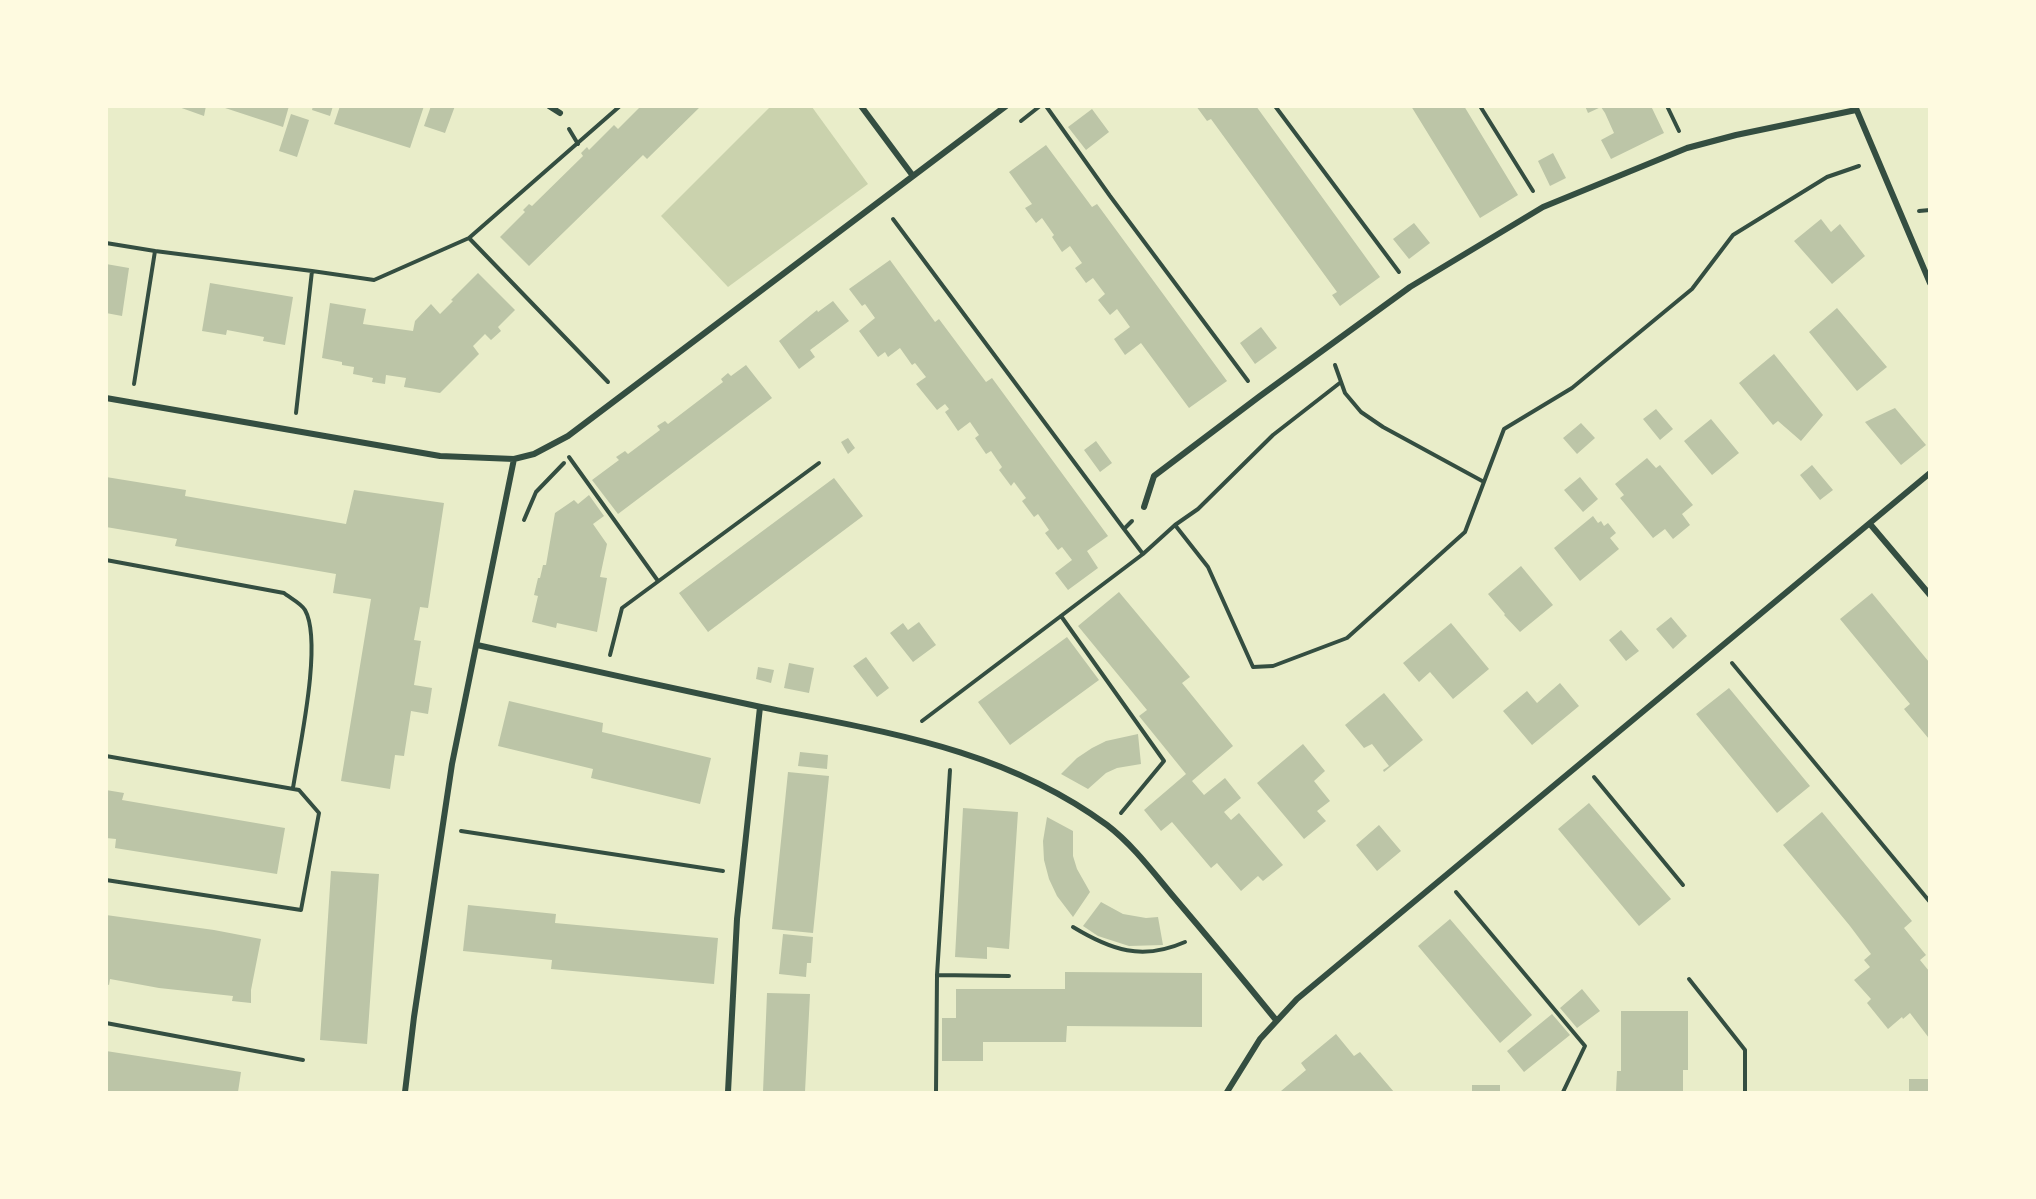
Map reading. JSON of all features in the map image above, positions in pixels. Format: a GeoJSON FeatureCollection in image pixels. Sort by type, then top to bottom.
{"type":"FeatureCollection","features":[{"type":"Feature","properties":{"kind":"street"},"geometry":{"type":"LineString","coordinates":[[549,106],[560,113]]}},
{"type":"Feature","properties":{"kind":"street"},"geometry":{"type":"LineString","coordinates":[[861,106],[913,176]]}},
{"type":"Feature","properties":{"kind":"street"},"geometry":{"type":"LineString","coordinates":[[106,398],[440,456],[514,459],[534,454],[568,436],[1006,106]]}},
{"type":"Feature","properties":{"kind":"street"},"geometry":{"type":"LineString","coordinates":[[1144,507],[1154,476],[1410,287],[1543,207],[1687,148],[1855,109],[1929,283]]}},
{"type":"Feature","properties":{"kind":"street"},"geometry":{"type":"LineString","coordinates":[[405,1092],[412,1028],[463,702],[477,645],[514,459]]}},
{"type":"Feature","properties":{"kind":"street"},"geometry":{"type":"LineString","coordinates":[[1227,1092],[1246,1059],[1276,1020],[1297,999],[1929,473]]}},
{"type":"Feature","properties":{"kind":"street"},"geometry":{"type":"LineString","coordinates":[[1870,524],[1929,595]]}},
{"type":"Feature","properties":{"kind":"street"},"geometry":{"type":"LineString","coordinates":[[477,645],[903,735],[951,748],[999,765],[1036,783],[1109,827],[1154,874],[1276,1020]]}},
{"type":"Feature","properties":{"kind":"street"},"geometry":{"type":"LineString","coordinates":[[728,1092],[737,920],[760,706]]}},
{"type":"Feature","properties":{"kind":"path"},"geometry":{"type":"LineString","coordinates":[[106,243],[374,280],[469,238],[620,106]]}},
{"type":"Feature","properties":{"kind":"path"},"geometry":{"type":"LineString","coordinates":[[1012,128],[1040,106]]}},
{"type":"Feature","properties":{"kind":"path"},"geometry":{"type":"LineString","coordinates":[[1046,106],[1110,196],[1260,396]]}},
{"type":"Feature","properties":{"kind":"path"},"geometry":{"type":"LineString","coordinates":[[1275,106],[1410,287]]}},
{"type":"Feature","properties":{"kind":"path"},"geometry":{"type":"LineString","coordinates":[[1480,106],[1543,207]]}},
{"type":"Feature","properties":{"kind":"path"},"geometry":{"type":"LineString","coordinates":[[1667,106],[1687,148]]}},
{"type":"Feature","properties":{"kind":"path"},"geometry":{"type":"LineString","coordinates":[[1175,525],[1208,567],[1253,667],[1273,666],[1347,638],[1465,532],[1504,429],[1572,388],[1692,289],[1733,235],[1827,177],[1877,159]]}},
{"type":"Feature","properties":{"kind":"path"},"geometry":{"type":"LineString","coordinates":[[884,226],[902,212]]}},
{"type":"Feature","properties":{"kind":"path"},"geometry":{"type":"LineString","coordinates":[[893,219],[1143,554]]}},
{"type":"Feature","properties":{"kind":"path"},"geometry":{"type":"LineString","coordinates":[[469,238],[622,396]]}},
{"type":"Feature","properties":{"kind":"path"},"geometry":{"type":"LineString","coordinates":[[132,403],[155,251]]}},
{"type":"Feature","properties":{"kind":"path"},"geometry":{"type":"LineString","coordinates":[[294,429],[312,271]]}},
{"type":"Feature","properties":{"kind":"path"},"geometry":{"type":"LineString","coordinates":[[1326,348],[1345,393],[1361,412],[1383,427],[1484,482]]}},
{"type":"Feature","properties":{"kind":"path"},"geometry":{"type":"LineString","coordinates":[[903,735],[1143,554],[1175,525],[1198,509],[1273,435],[1312,402],[1341,382]]}},
{"type":"Feature","properties":{"kind":"path"},"geometry":{"type":"LineString","coordinates":[[522,525],[536,492],[569,457],[578,451]]}},
{"type":"Feature","properties":{"kind":"path"},"geometry":{"type":"LineString","coordinates":[[569,457],[658,580]]}},
{"type":"Feature","properties":{"kind":"path"},"geometry":{"type":"LineString","coordinates":[[606,673],[622,608],[819,463]]}},
{"type":"Feature","properties":{"kind":"path"},"geometry":{"type":"LineString","coordinates":[[1124,529],[1144,507]]}},
{"type":"Feature","properties":{"kind":"path"},"geometry":{"type":"LineString","coordinates":[[106,560],[284,593],[305,609],[311,627],[313,660],[293,788]]}},
{"type":"Feature","properties":{"kind":"path"},"geometry":{"type":"LineString","coordinates":[[1061,616],[1164,761],[1109,827]]}},
{"type":"Feature","properties":{"kind":"path"},"geometry":{"type":"LineString","coordinates":[[1720,648],[1929,902]]}},
{"type":"Feature","properties":{"kind":"path"},"geometry":{"type":"LineString","coordinates":[[936,1092],[938,975],[951,748]]}},
{"type":"Feature","properties":{"kind":"path"},"geometry":{"type":"LineString","coordinates":[[106,756],[293,788],[299,790],[319,813],[301,909],[106,880]]}},
{"type":"Feature","properties":{"kind":"path"},"geometry":{"type":"LineString","coordinates":[[1582,763],[1683,885]]}},
{"type":"Feature","properties":{"kind":"path"},"geometry":{"type":"LineString","coordinates":[[442,828],[742,874]]}},
{"type":"Feature","properties":{"kind":"path"},"geometry":{"type":"LineString","coordinates":[[1444,877],[1585,1046],[1563,1092]]}},
{"type":"Feature","properties":{"kind":"path"},"geometry":{"type":"LineString","coordinates":[[1073,927],[1100,943],[1136,953],[1174,947],[1204,933]]}},
{"type":"Feature","properties":{"kind":"path"},"geometry":{"type":"LineString","coordinates":[[938,975],[1009,976]]}},
{"type":"Feature","properties":{"kind":"path"},"geometry":{"type":"LineString","coordinates":[[1689,979],[1745,1050],[1745,1092]]}},
{"type":"Feature","properties":{"kind":"path"},"geometry":{"type":"LineString","coordinates":[[106,1023],[303,1060]]}},
{"type":"Feature","properties":{"kind":"green space"},"geometry":{"type":"Polygon","coordinates":[[[770,107],[812,107],[868,184],[728,287],[661,216],[770,107]]]}},
{"type":"Feature","properties":{"kind":"building"},"geometry":{"type":"Polygon","coordinates":[[[176,106],[206,106],[204,116],[176,106]]]}},
{"type":"Feature","properties":{"kind":"building"},"geometry":{"type":"Polygon","coordinates":[[[219,106],[289,106],[283,127],[219,106]]]}},
{"type":"Feature","properties":{"kind":"building"},"geometry":{"type":"Polygon","coordinates":[[[313,106],[333,106],[330,116],[312,110],[313,106]]]}},
{"type":"Feature","properties":{"kind":"building"},"geometry":{"type":"Polygon","coordinates":[[[340,106],[424,106],[410,148],[334,124],[340,106]]]}},
{"type":"Feature","properties":{"kind":"building"},"geometry":{"type":"Polygon","coordinates":[[[431,106],[455,106],[445,133],[424,126],[431,106]]]}},
{"type":"Feature","properties":{"kind":"building"},"geometry":{"type":"Polygon","coordinates":[[[641,106],[701,106],[647,159],[643,155],[529,266],[500,237],[525,212],[523,210],[529,204],[532,206],[583,156],[581,153],[587,147],[589,150],[614,125],[618,129],[641,106]]]}},
{"type":"Feature","properties":{"kind":"building"},"geometry":{"type":"Polygon","coordinates":[[[1196,106],[1256,106],[1380,277],[1340,306],[1332,295],[1337,292],[1211,119],[1207,121],[1196,106]]]}},
{"type":"Feature","properties":{"kind":"building"},"geometry":{"type":"Polygon","coordinates":[[[1411,106],[1464,106],[1518,195],[1480,218],[1411,106]]]}},
{"type":"Feature","properties":{"kind":"building"},"geometry":{"type":"Polygon","coordinates":[[[1585,106],[1651,106],[1664,133],[1611,159],[1601,140],[1614,133],[1605,113],[1601,107],[1588,113],[1585,106]]]}},
{"type":"Feature","properties":{"kind":"building"},"geometry":{"type":"Polygon","coordinates":[[[1092,109],[1109,132],[1086,150],[1068,127],[1092,109]]]}},
{"type":"Feature","properties":{"kind":"building"},"geometry":{"type":"Polygon","coordinates":[[[291,114],[309,120],[297,157],[279,151],[291,114]]]}},
{"type":"Feature","properties":{"kind":"building"},"geometry":{"type":"Polygon","coordinates":[[[1046,145],[1092,207],[1097,204],[1227,381],[1189,408],[1141,343],[1125,355],[1114,339],[1130,327],[1117,309],[1110,315],[1098,300],[1105,294],[1093,278],[1086,283],[1075,268],[1082,263],[1070,246],[1062,252],[1042,218],[1036,223],[1025,208],[1032,204],[1009,172],[1046,145]]]}},
{"type":"Feature","properties":{"kind":"building"},"geometry":{"type":"Polygon","coordinates":[[[1553,153],[1566,178],[1550,186],[1538,161],[1553,153]]]}},
{"type":"Feature","properties":{"kind":"building"},"geometry":{"type":"Polygon","coordinates":[[[1821,219],[1831,232],[1840,224],[1865,256],[1832,284],[1794,241],[1821,219]]]}},
{"type":"Feature","properties":{"kind":"building"},"geometry":{"type":"Polygon","coordinates":[[[1414,223],[1430,243],[1409,259],[1393,239],[1414,223]]]}},
{"type":"Feature","properties":{"kind":"building"},"geometry":{"type":"Polygon","coordinates":[[[890,260],[935,322],[939,319],[986,382],[992,378],[1108,536],[1087,551],[1098,568],[1068,590],[1055,573],[1072,560],[1062,547],[1058,550],[1045,533],[1049,530],[1038,514],[1034,517],[1022,501],[1026,498],[1014,482],[1011,486],[999,470],[1002,467],[991,451],[986,454],[975,438],[979,435],[970,422],[958,431],[945,412],[949,409],[945,404],[937,410],[916,384],[926,377],[915,363],[912,365],[900,348],[888,357],[885,352],[878,357],[859,331],[875,318],[865,304],[862,306],[849,289],[890,260]]]}},
{"type":"Feature","properties":{"kind":"building"},"geometry":{"type":"Polygon","coordinates":[[[106,264],[129,268],[122,316],[106,313],[106,264]]]}},
{"type":"Feature","properties":{"kind":"building"},"geometry":{"type":"Polygon","coordinates":[[[478,273],[515,310],[498,327],[501,331],[491,340],[485,334],[473,346],[479,354],[440,393],[404,387],[406,378],[386,375],[385,384],[372,382],[373,378],[353,374],[354,367],[322,358],[330,303],[366,309],[363,324],[413,331],[415,321],[431,304],[440,314],[478,273]]]}},
{"type":"Feature","properties":{"kind":"building"},"geometry":{"type":"Polygon","coordinates":[[[210,283],[293,297],[285,345],[263,341],[264,337],[227,330],[226,335],[202,331],[210,283]]]}},
{"type":"Feature","properties":{"kind":"building"},"geometry":{"type":"Polygon","coordinates":[[[833,301],[849,321],[810,350],[815,357],[799,369],[779,341],[817,310],[818,312],[833,301]]]}},
{"type":"Feature","properties":{"kind":"building"},"geometry":{"type":"Polygon","coordinates":[[[1837,308],[1887,367],[1857,391],[1809,332],[1837,308]]]}},
{"type":"Feature","properties":{"kind":"building"},"geometry":{"type":"Polygon","coordinates":[[[1261,327],[1277,348],[1255,364],[1240,343],[1261,327]]]}},
{"type":"Feature","properties":{"kind":"building"},"geometry":{"type":"Polygon","coordinates":[[[1774,354],[1823,415],[1801,441],[1778,421],[1773,425],[1739,383],[1774,354]]]}},
{"type":"Feature","properties":{"kind":"building"},"geometry":{"type":"Polygon","coordinates":[[[746,365],[772,398],[618,514],[592,480],[619,460],[616,457],[625,451],[628,454],[660,430],[657,426],[665,421],[668,424],[723,382],[721,379],[728,373],[731,376],[746,365]]]}},
{"type":"Feature","properties":{"kind":"building"},"geometry":{"type":"Polygon","coordinates":[[[1895,408],[1926,445],[1901,465],[1865,422],[1895,408]]]}},
{"type":"Feature","properties":{"kind":"building"},"geometry":{"type":"Polygon","coordinates":[[[1656,409],[1673,429],[1660,440],[1643,419],[1656,409]]]}},
{"type":"Feature","properties":{"kind":"building"},"geometry":{"type":"Polygon","coordinates":[[[1711,419],[1739,453],[1712,475],[1684,441],[1711,419]]]}},
{"type":"Feature","properties":{"kind":"building"},"geometry":{"type":"Polygon","coordinates":[[[1581,423],[1595,438],[1577,454],[1563,438],[1581,423]]]}},
{"type":"Feature","properties":{"kind":"building"},"geometry":{"type":"Polygon","coordinates":[[[848,438],[855,448],[848,454],[841,442],[848,438]]]}},
{"type":"Feature","properties":{"kind":"building"},"geometry":{"type":"Polygon","coordinates":[[[1096,441],[1112,463],[1100,472],[1084,450],[1096,441]]]}},
{"type":"Feature","properties":{"kind":"building"},"geometry":{"type":"Polygon","coordinates":[[[1647,458],[1656,468],[1660,465],[1693,505],[1682,514],[1690,525],[1673,539],[1665,529],[1653,538],[1620,498],[1624,495],[1615,484],[1647,458]]]}},
{"type":"Feature","properties":{"kind":"building"},"geometry":{"type":"Polygon","coordinates":[[[1812,465],[1833,490],[1820,500],[1800,475],[1812,465]]]}},
{"type":"Feature","properties":{"kind":"building"},"geometry":{"type":"Polygon","coordinates":[[[106,477],[186,490],[185,496],[346,524],[354,490],[444,503],[428,608],[420,607],[414,640],[421,641],[414,685],[432,688],[428,714],[411,711],[404,756],[395,755],[390,789],[341,781],[371,599],[333,593],[336,574],[175,546],[177,539],[106,527],[106,477]]]}},
{"type":"Feature","properties":{"kind":"building"},"geometry":{"type":"Polygon","coordinates":[[[1580,477],[1598,499],[1583,512],[1564,490],[1580,477]]]}},
{"type":"Feature","properties":{"kind":"building"},"geometry":{"type":"Polygon","coordinates":[[[834,478],[863,516],[708,632],[679,593],[834,478]]]}},
{"type":"Feature","properties":{"kind":"building"},"geometry":{"type":"Polygon","coordinates":[[[589,495],[604,516],[593,524],[607,544],[600,577],[607,578],[597,632],[557,623],[556,628],[532,622],[538,596],[534,595],[543,565],[546,565],[555,513],[574,500],[578,504],[589,495]]]}},
{"type":"Feature","properties":{"kind":"building"},"geometry":{"type":"Polygon","coordinates":[[[1593,516],[1598,523],[1601,521],[1604,526],[1608,523],[1616,533],[1610,538],[1619,549],[1580,581],[1554,548],[1593,516]]]}},
{"type":"Feature","properties":{"kind":"building"},"geometry":{"type":"Polygon","coordinates":[[[1521,566],[1553,605],[1520,632],[1488,594],[1521,566]]]}},
{"type":"Feature","properties":{"kind":"building"},"geometry":{"type":"Polygon","coordinates":[[[1119,592],[1190,677],[1182,683],[1233,746],[1192,781],[1204,795],[1225,778],[1241,798],[1224,812],[1231,820],[1239,813],[1283,865],[1263,881],[1258,876],[1241,891],[1217,863],[1211,868],[1172,822],[1161,831],[1144,810],[1186,774],[1139,716],[1147,710],[1078,626],[1119,592]]]}},
{"type":"Feature","properties":{"kind":"building"},"geometry":{"type":"Polygon","coordinates":[[[1872,593],[1929,662],[1929,739],[1904,709],[1910,704],[1840,619],[1872,593]]]}},
{"type":"Feature","properties":{"kind":"building"},"geometry":{"type":"Polygon","coordinates":[[[1671,617],[1687,636],[1673,649],[1656,629],[1671,617]]]}},
{"type":"Feature","properties":{"kind":"building"},"geometry":{"type":"Polygon","coordinates":[[[919,622],[936,645],[913,662],[890,633],[903,623],[908,630],[919,622]]]}},
{"type":"Feature","properties":{"kind":"building"},"geometry":{"type":"Polygon","coordinates":[[[1451,623],[1489,669],[1453,699],[1430,672],[1419,682],[1403,663],[1451,623]]]}},
{"type":"Feature","properties":{"kind":"building"},"geometry":{"type":"Polygon","coordinates":[[[1621,630],[1639,651],[1626,661],[1609,640],[1621,630]]]}},
{"type":"Feature","properties":{"kind":"building"},"geometry":{"type":"Polygon","coordinates":[[[1067,637],[1099,680],[1010,745],[978,702],[1067,637]]]}},
{"type":"Feature","properties":{"kind":"building"},"geometry":{"type":"Polygon","coordinates":[[[866,657],[889,688],[877,697],[853,666],[866,657]]]}},
{"type":"Feature","properties":{"kind":"building"},"geometry":{"type":"Polygon","coordinates":[[[789,663],[814,668],[809,693],[784,688],[789,663]]]}},
{"type":"Feature","properties":{"kind":"building"},"geometry":{"type":"Polygon","coordinates":[[[758,667],[774,670],[771,683],[756,679],[758,667]]]}},
{"type":"Feature","properties":{"kind":"building"},"geometry":{"type":"Polygon","coordinates":[[[1560,683],[1579,706],[1532,745],[1503,711],[1527,691],[1537,703],[1560,683]]]}},
{"type":"Feature","properties":{"kind":"building"},"geometry":{"type":"Polygon","coordinates":[[[1729,688],[1810,786],[1777,813],[1696,714],[1729,688]]]}},
{"type":"Feature","properties":{"kind":"building"},"geometry":{"type":"Polygon","coordinates":[[[1384,693],[1423,740],[1384,772],[1383,770],[1389,766],[1372,744],[1364,748],[1345,725],[1384,693]]]}},
{"type":"Feature","properties":{"kind":"building"},"geometry":{"type":"Polygon","coordinates":[[[509,701],[603,723],[602,732],[711,758],[700,804],[591,778],[593,769],[498,746],[509,701]]]}},
{"type":"Feature","properties":{"kind":"building"},"geometry":{"type":"Polygon","coordinates":[[[1138,734],[1141,764],[1117,768],[1106,773],[1088,789],[1061,774],[1077,758],[1092,748],[1106,741],[1138,734]]]}},
{"type":"Feature","properties":{"kind":"building"},"geometry":{"type":"Polygon","coordinates":[[[1303,744],[1325,771],[1314,781],[1330,801],[1317,811],[1326,821],[1304,839],[1257,783],[1303,744]]]}},
{"type":"Feature","properties":{"kind":"building"},"geometry":{"type":"Polygon","coordinates":[[[800,752],[828,755],[827,769],[798,766],[800,752]]]}},
{"type":"Feature","properties":{"kind":"building"},"geometry":{"type":"Polygon","coordinates":[[[788,772],[829,776],[813,933],[772,929],[788,772]]]}},
{"type":"Feature","properties":{"kind":"building"},"geometry":{"type":"Polygon","coordinates":[[[106,790],[124,793],[122,800],[285,828],[277,874],[115,848],[116,839],[106,838],[106,790]]]}},
{"type":"Feature","properties":{"kind":"building"},"geometry":{"type":"Polygon","coordinates":[[[1589,803],[1671,899],[1639,926],[1558,829],[1589,803]]]}},
{"type":"Feature","properties":{"kind":"building"},"geometry":{"type":"Polygon","coordinates":[[[963,808],[1018,812],[1009,949],[987,947],[987,959],[955,957],[963,808]]]}},
{"type":"Feature","properties":{"kind":"building"},"geometry":{"type":"Polygon","coordinates":[[[1822,812],[1912,921],[1904,928],[1926,955],[1920,960],[1929,971],[1929,1038],[1910,1013],[1888,1029],[1867,1003],[1871,999],[1854,980],[1870,967],[1864,960],[1871,954],[1783,845],[1822,812]]]}},
{"type":"Feature","properties":{"kind":"building"},"geometry":{"type":"Polygon","coordinates":[[[1047,817],[1073,831],[1073,856],[1077,869],[1090,892],[1073,917],[1057,896],[1044,860],[1043,841],[1047,817]]]}},
{"type":"Feature","properties":{"kind":"building"},"geometry":{"type":"Polygon","coordinates":[[[1379,825],[1401,851],[1377,871],[1356,845],[1379,825]]]}},
{"type":"Feature","properties":{"kind":"building"},"geometry":{"type":"Polygon","coordinates":[[[331,871],[379,874],[367,1044],[320,1040],[331,871]]]}},
{"type":"Feature","properties":{"kind":"building"},"geometry":{"type":"Polygon","coordinates":[[[1101,902],[1123,914],[1146,918],[1158,917],[1163,945],[1129,946],[1098,936],[1083,926],[1101,902]]]}},
{"type":"Feature","properties":{"kind":"building"},"geometry":{"type":"Polygon","coordinates":[[[468,905],[556,914],[555,923],[718,938],[714,984],[551,969],[552,960],[463,951],[468,905]]]}},
{"type":"Feature","properties":{"kind":"building"},"geometry":{"type":"Polygon","coordinates":[[[106,915],[261,939],[251,990],[251,1003],[232,1001],[233,996],[159,988],[110,979],[109,985],[106,984],[106,915]]]}},
{"type":"Feature","properties":{"kind":"building"},"geometry":{"type":"Polygon","coordinates":[[[1450,919],[1532,1015],[1500,1043],[1418,946],[1450,919]]]}},
{"type":"Feature","properties":{"kind":"building"},"geometry":{"type":"Polygon","coordinates":[[[783,934],[813,937],[811,963],[807,963],[806,977],[779,974],[783,934]]]}},
{"type":"Feature","properties":{"kind":"building"},"geometry":{"type":"Polygon","coordinates":[[[1065,972],[1202,973],[1202,1027],[1067,1026],[1066,1042],[983,1042],[983,1061],[942,1061],[942,1018],[956,1018],[956,989],[1065,989],[1065,972]]]}},
{"type":"Feature","properties":{"kind":"building"},"geometry":{"type":"Polygon","coordinates":[[[1582,989],[1600,1011],[1577,1028],[1560,1008],[1582,989]]]}},
{"type":"Feature","properties":{"kind":"building"},"geometry":{"type":"Polygon","coordinates":[[[767,993],[810,994],[805,1092],[763,1092],[767,993]]]}},
{"type":"Feature","properties":{"kind":"building"},"geometry":{"type":"Polygon","coordinates":[[[1621,1011],[1688,1011],[1688,1070],[1683,1070],[1683,1092],[1616,1092],[1617,1071],[1621,1071],[1621,1011]]]}},
{"type":"Feature","properties":{"kind":"building"},"geometry":{"type":"Polygon","coordinates":[[[1552,1014],[1570,1035],[1524,1072],[1507,1051],[1552,1014]]]}},
{"type":"Feature","properties":{"kind":"building"},"geometry":{"type":"Polygon","coordinates":[[[1336,1034],[1354,1056],[1360,1052],[1394,1092],[1281,1091],[1306,1070],[1301,1063],[1336,1034]]]}},
{"type":"Feature","properties":{"kind":"building"},"geometry":{"type":"Polygon","coordinates":[[[106,1051],[241,1072],[238,1092],[106,1092],[106,1051]]]}},
{"type":"Feature","properties":{"kind":"building"},"geometry":{"type":"Polygon","coordinates":[[[1909,1079],[1929,1079],[1929,1092],[1909,1092],[1909,1079]]]}},
{"type":"Feature","properties":{"kind":"building"},"geometry":{"type":"Polygon","coordinates":[[[1472,1085],[1500,1085],[1500,1092],[1472,1092],[1472,1085]]]}}]}
